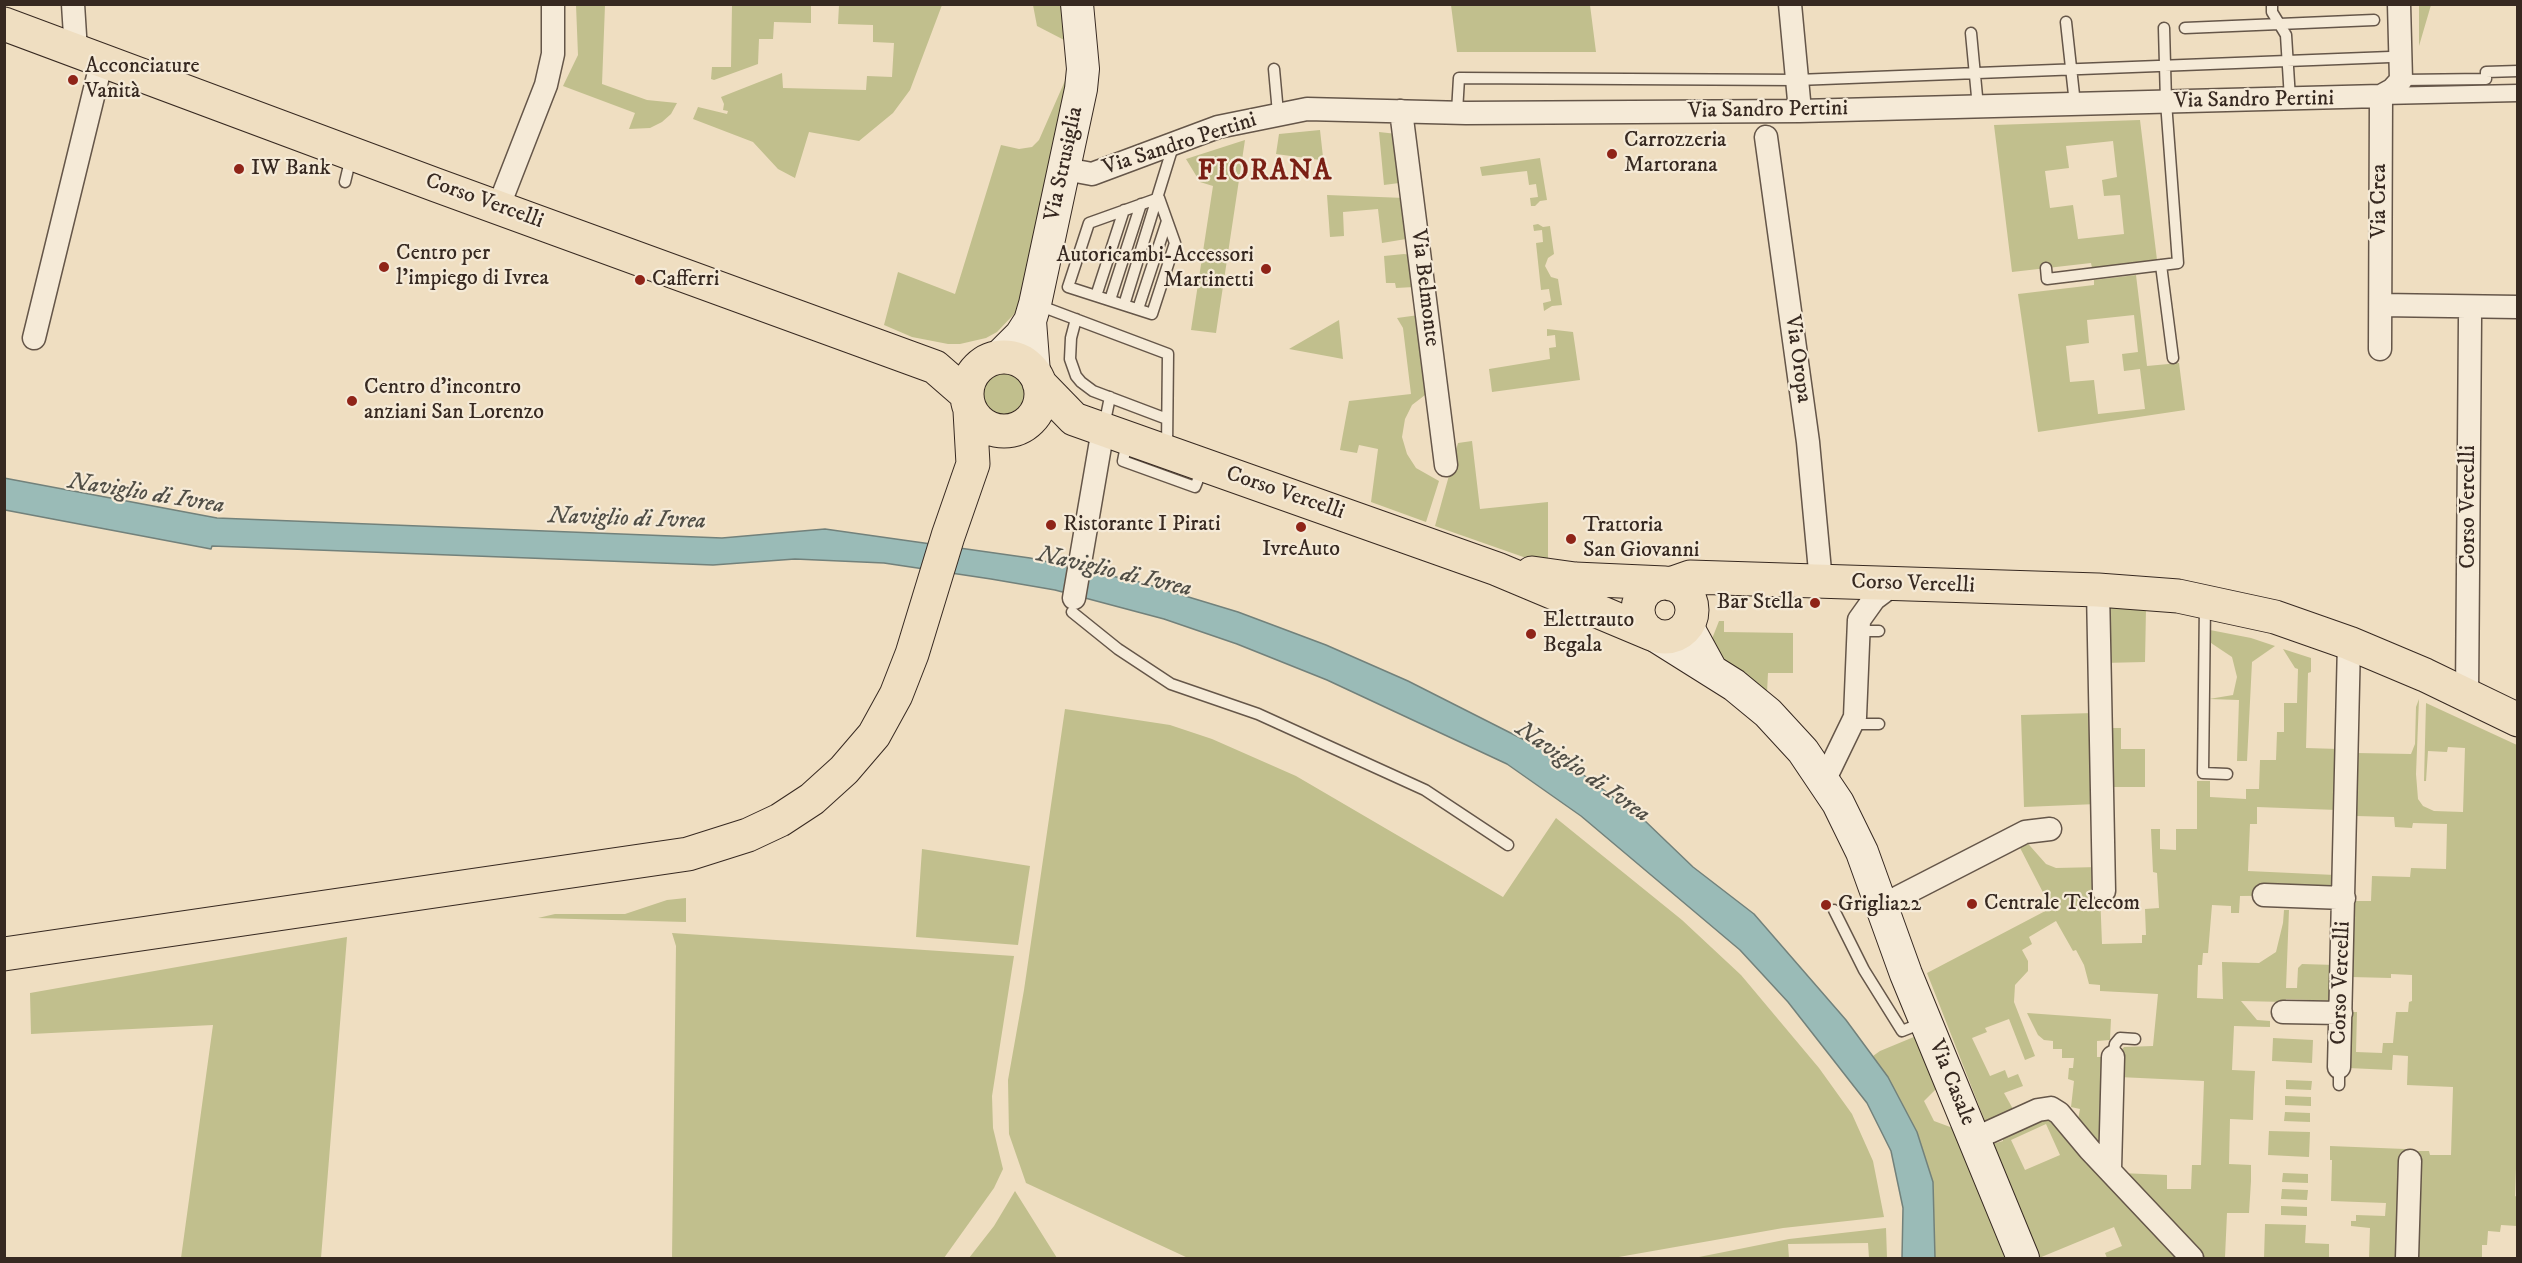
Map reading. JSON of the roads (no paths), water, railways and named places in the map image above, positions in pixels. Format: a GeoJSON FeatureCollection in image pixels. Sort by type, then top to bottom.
{"type":"FeatureCollection","features":[{"type":"Feature","properties":{"kind":"main road","name":"Via Strusiglia"},"geometry":{"type":"LineString","coordinates":[[994,359],[1021,335],[1033,312],[1081,89],[1083,69],[1077,4]]}},
{"type":"Feature","properties":{"kind":"main road","name":"Corso Vercelli"},"geometry":{"type":"LineString","coordinates":[[4,24],[89,56],[348,168],[498,208],[935,367],[968,402]]}},
{"type":"Feature","properties":{"kind":"main road","name":"Via Strusiglia"},"geometry":{"type":"LineString","coordinates":[[1033,312],[1037,378]]}},
{"type":"Feature","properties":{"kind":"main road","name":"Corso Vercelli"},"geometry":{"type":"LineString","coordinates":[[935,367],[994,359]]}},
{"type":"Feature","properties":{"kind":"main road"},"geometry":{"type":"LineString","coordinates":[[4,954],[687,854],[748,835],[780,820],[812,799],[844,770],[874,735],[896,695],[974,464],[968,383],[974,372],[994,359],[1016,359],[1037,378],[1040,404],[1038,410],[974,464]]}},
{"type":"Feature","properties":{"kind":"main road","name":"Corso Vercelli"},"geometry":{"type":"LineString","coordinates":[[1037,378],[1101,428],[1497,569],[1654,635]]}},
{"type":"Feature","properties":{"kind":"main road"},"geometry":{"type":"LineString","coordinates":[[968,402],[977,420],[988,428],[1018,428]]}},
{"type":"Feature","properties":{"kind":"main road","name":"Corso Vercelli"},"geometry":{"type":"LineString","coordinates":[[1018,428],[1101,428]]}},
{"type":"Feature","properties":{"kind":"main road","name":"Corso Vercelli"},"geometry":{"type":"LineString","coordinates":[[1497,569],[1575,579],[1668,584],[1690,577],[2163,594],[2275,617],[2349,643],[2517,720]]}},
{"type":"Feature","properties":{"kind":"main road"},"geometry":{"type":"LineString","coordinates":[[1689,619],[1687,595],[1680,588],[1668,584],[1647,590],[1638,604],[1641,624],[1654,635],[1666,637],[1676,635],[1689,619],[1705,595],[1729,579]]}},
{"type":"Feature","properties":{"kind":"main road","name":"Via Casale"},"geometry":{"type":"LineString","coordinates":[[1689,619],[1710,669]]}},
{"type":"Feature","properties":{"kind":"main road","name":"Via Casale"},"geometry":{"type":"LineString","coordinates":[[1654,635],[1734,685],[1768,713],[1803,751],[1838,803],[1862,852],[1906,974],[2023,1258]]}},
{"type":"Feature","properties":{"kind":"street"},"geometry":{"type":"LineString","coordinates":[[34,338],[89,56],[73,4]]}},
{"type":"Feature","properties":{"kind":"street"},"geometry":{"type":"LineString","coordinates":[[498,208],[546,85],[553,54],[553,4]]}},
{"type":"Feature","properties":{"kind":"street"},"geometry":{"type":"LineString","coordinates":[[1790,4],[1800,111]]}},
{"type":"Feature","properties":{"kind":"street"},"geometry":{"type":"LineString","coordinates":[[2381,96],[2392,90],[2400,80],[2399,4]]}},
{"type":"Feature","properties":{"kind":"street"},"geometry":{"type":"LineString","coordinates":[[2381,96],[2517,93]]}},
{"type":"Feature","properties":{"kind":"street","name":"Via Sandro Pertini"},"geometry":{"type":"LineString","coordinates":[[1065,169],[1092,174],[1167,148],[1174,142],[1218,127],[1278,113],[1307,109],[1457,112],[1800,111],[2381,96]]}},
{"type":"Feature","properties":{"kind":"street","name":"Via Crea"},"geometry":{"type":"LineString","coordinates":[[2380,349],[2381,96]]}},
{"type":"Feature","properties":{"kind":"street","name":"Via Belmonte"},"geometry":{"type":"LineString","coordinates":[[1401,111],[1446,465]]}},
{"type":"Feature","properties":{"kind":"street","name":"Via Oropa"},"geometry":{"type":"LineString","coordinates":[[1766,137],[1808,442],[1821,582]]}},
{"type":"Feature","properties":{"kind":"street"},"geometry":{"type":"LineString","coordinates":[[2380,305],[2517,307]]}},
{"type":"Feature","properties":{"kind":"street","name":"Corso Vercelli"},"geometry":{"type":"LineString","coordinates":[[2468,696],[2470,319]]}},
{"type":"Feature","properties":{"kind":"street"},"geometry":{"type":"LineString","coordinates":[[1073,605],[1101,428]]}},
{"type":"Feature","properties":{"kind":"street"},"geometry":{"type":"LineString","coordinates":[[1824,781],[1856,717],[1868,631],[1859,620],[1874,599],[1894,584]]}},
{"type":"Feature","properties":{"kind":"street"},"geometry":{"type":"LineString","coordinates":[[2098,590],[2104,891]]}},
{"type":"Feature","properties":{"kind":"street","name":"Corso Vercelli"},"geometry":{"type":"LineString","coordinates":[[2339,1076],[2330,1019],[2344,898],[2349,643]]}},
{"type":"Feature","properties":{"kind":"street"},"geometry":{"type":"LineString","coordinates":[[1883,905],[2025,832],[2050,829]]}},
{"type":"Feature","properties":{"kind":"street","name":"Corso Vercelli"},"geometry":{"type":"LineString","coordinates":[[2264,895],[2344,898]]}},
{"type":"Feature","properties":{"kind":"street"},"geometry":{"type":"LineString","coordinates":[[2283,1012],[2330,1019]]}},
{"type":"Feature","properties":{"kind":"street"},"geometry":{"type":"LineString","coordinates":[[2110,1169],[2118,1091],[2113,1057]]}},
{"type":"Feature","properties":{"kind":"street"},"geometry":{"type":"LineString","coordinates":[[1974,1140],[2028,1114],[2050,1108],[2059,1113],[2192,1258]]}},
{"type":"Feature","properties":{"kind":"street"},"geometry":{"type":"LineString","coordinates":[[2407,1258],[2410,1161]]}},
{"type":"Feature","properties":{"kind":"lane"},"geometry":{"type":"LineString","coordinates":[[2272,4],[2272,12],[2286,34],[2290,100]]}},
{"type":"Feature","properties":{"kind":"lane"},"geometry":{"type":"LineString","coordinates":[[2185,28],[2374,20]]}},
{"type":"Feature","properties":{"kind":"lane"},"geometry":{"type":"LineString","coordinates":[[2066,22],[2075,105]]}},
{"type":"Feature","properties":{"kind":"lane"},"geometry":{"type":"LineString","coordinates":[[2046,268],[2047,279],[2178,262],[2166,102],[2164,28]]}},
{"type":"Feature","properties":{"kind":"lane"},"geometry":{"type":"LineString","coordinates":[[1971,33],[1978,107]]}},
{"type":"Feature","properties":{"kind":"lane"},"geometry":{"type":"LineString","coordinates":[[1457,112],[1459,78],[1797,80],[2390,57]]}},
{"type":"Feature","properties":{"kind":"lane"},"geometry":{"type":"LineString","coordinates":[[1274,69],[1278,113]]}},
{"type":"Feature","properties":{"kind":"lane"},"geometry":{"type":"LineString","coordinates":[[2400,80],[2486,79],[2486,72],[2517,71]]}},
{"type":"Feature","properties":{"kind":"lane"},"geometry":{"type":"LineString","coordinates":[[1124,305],[1159,198],[1174,142]]}},
{"type":"Feature","properties":{"kind":"lane"},"geometry":{"type":"LineString","coordinates":[[1159,198],[1175,243],[1152,314],[1068,287],[1089,223],[1159,198]]}},
{"type":"Feature","properties":{"kind":"lane"},"geometry":{"type":"LineString","coordinates":[[1110,300],[1141,204]]}},
{"type":"Feature","properties":{"kind":"lane"},"geometry":{"type":"LineString","coordinates":[[1096,296],[1124,210]]}},
{"type":"Feature","properties":{"kind":"lane"},"geometry":{"type":"LineString","coordinates":[[1138,309],[1167,221]]}},
{"type":"Feature","properties":{"kind":"lane"},"geometry":{"type":"LineString","coordinates":[[2162,264],[2173,358]]}},
{"type":"Feature","properties":{"kind":"lane"},"geometry":{"type":"LineString","coordinates":[[1033,312],[1076,319],[1168,354],[1167,452]]}},
{"type":"Feature","properties":{"kind":"lane"},"geometry":{"type":"LineString","coordinates":[[1076,319],[1070,345],[1070,359],[1076,376],[1086,387],[1167,419]]}},
{"type":"Feature","properties":{"kind":"lane"},"geometry":{"type":"LineString","coordinates":[[1110,397],[1101,428],[1123,461],[1196,487],[1203,465]]}},
{"type":"Feature","properties":{"kind":"lane"},"geometry":{"type":"LineString","coordinates":[[2205,601],[2203,773],[2227,774]]}},
{"type":"Feature","properties":{"kind":"lane"},"geometry":{"type":"LineString","coordinates":[[1073,605],[1118,649],[1171,684],[1258,714],[1425,790],[1508,845]]}},
{"type":"Feature","properties":{"kind":"lane"},"geometry":{"type":"LineString","coordinates":[[1853,724],[1879,724]]}},
{"type":"Feature","properties":{"kind":"lane"},"geometry":{"type":"LineString","coordinates":[[1834,910],[1864,970],[1902,1031],[1925,1021]]}},
{"type":"Feature","properties":{"kind":"lane"},"geometry":{"type":"LineString","coordinates":[[2113,1057],[2115,1044],[2120,1038],[2135,1039]]}},
{"type":"Feature","properties":{"kind":"water"},"geometry":{"type":"Polygon","coordinates":[[[4,478],[217,518],[722,538],[825,529],[1030,558],[1139,582],[1238,612],[1326,645],[1408,681],[1562,759],[1643,819],[1693,867],[1754,914],[1846,1020],[1888,1077],[1917,1132],[1933,1182],[1935,1258],[1902,1258],[1903,1208],[1891,1151],[1867,1103],[1788,1002],[1740,950],[1581,816],[1507,764],[1327,680],[1237,644],[1164,619],[1055,590],[991,579],[884,563],[795,559],[713,565],[212,546],[211,549],[5,510],[4,478]]]}},
{"type":"Feature","properties":{"kind":"place","name":"Acconciature Vanità"},"geometry":{"type":"Point","coordinates":[73,80]}},
{"type":"Feature","properties":{"kind":"place","name":"Carrozzeria Martorana"},"geometry":{"type":"Point","coordinates":[1612,154]}},
{"type":"Feature","properties":{"kind":"place","name":"IW Bank"},"geometry":{"type":"Point","coordinates":[239,169]}},
{"type":"Feature","properties":{"kind":"place","name":"Centro per l'impiego di Ivrea"},"geometry":{"type":"Point","coordinates":[384,267]}},
{"type":"Feature","properties":{"kind":"place","name":"Autoricambi-Accessori Martinetti"},"geometry":{"type":"Point","coordinates":[1266,269]}},
{"type":"Feature","properties":{"kind":"place","name":"Cafferri"},"geometry":{"type":"Point","coordinates":[640,280]}},
{"type":"Feature","properties":{"kind":"place","name":"Centro d'incontro anziani San Lorenzo"},"geometry":{"type":"Point","coordinates":[352,401]}},
{"type":"Feature","properties":{"kind":"place","name":"Ristorante I Pirati"},"geometry":{"type":"Point","coordinates":[1051,525]}},
{"type":"Feature","properties":{"kind":"place","name":"IvreAuto"},"geometry":{"type":"Point","coordinates":[1301,527]}},
{"type":"Feature","properties":{"kind":"place","name":"Trattoria San Giovanni"},"geometry":{"type":"Point","coordinates":[1571,539]}},
{"type":"Feature","properties":{"kind":"place","name":"Bar Stella"},"geometry":{"type":"Point","coordinates":[1815,603]}},
{"type":"Feature","properties":{"kind":"place","name":"Elettrauto Begala"},"geometry":{"type":"Point","coordinates":[1531,634]}},
{"type":"Feature","properties":{"kind":"place","name":"Centrale Telecom"},"geometry":{"type":"Point","coordinates":[1972,904]}},
{"type":"Feature","properties":{"kind":"place","name":"Griglia22"},"geometry":{"type":"Point","coordinates":[1826,905]}},
{"type":"Feature","properties":{"kind":"district","name":"FIORANA"},"geometry":{"type":"Point","coordinates":[1265,173]}},
{"type":"Feature","properties":{"kind":"water label","name":"Naviglio di Ivrea"},"geometry":{"type":"Point","coordinates":[146,495]}},
{"type":"Feature","properties":{"kind":"water label","name":"Naviglio di Ivrea"},"geometry":{"type":"Point","coordinates":[627,520]}},
{"type":"Feature","properties":{"kind":"water label","name":"Naviglio di Ivrea"},"geometry":{"type":"Point","coordinates":[1114,573]}},
{"type":"Feature","properties":{"kind":"water label","name":"Naviglio di Ivrea"},"geometry":{"type":"Point","coordinates":[1582,773]}}]}
